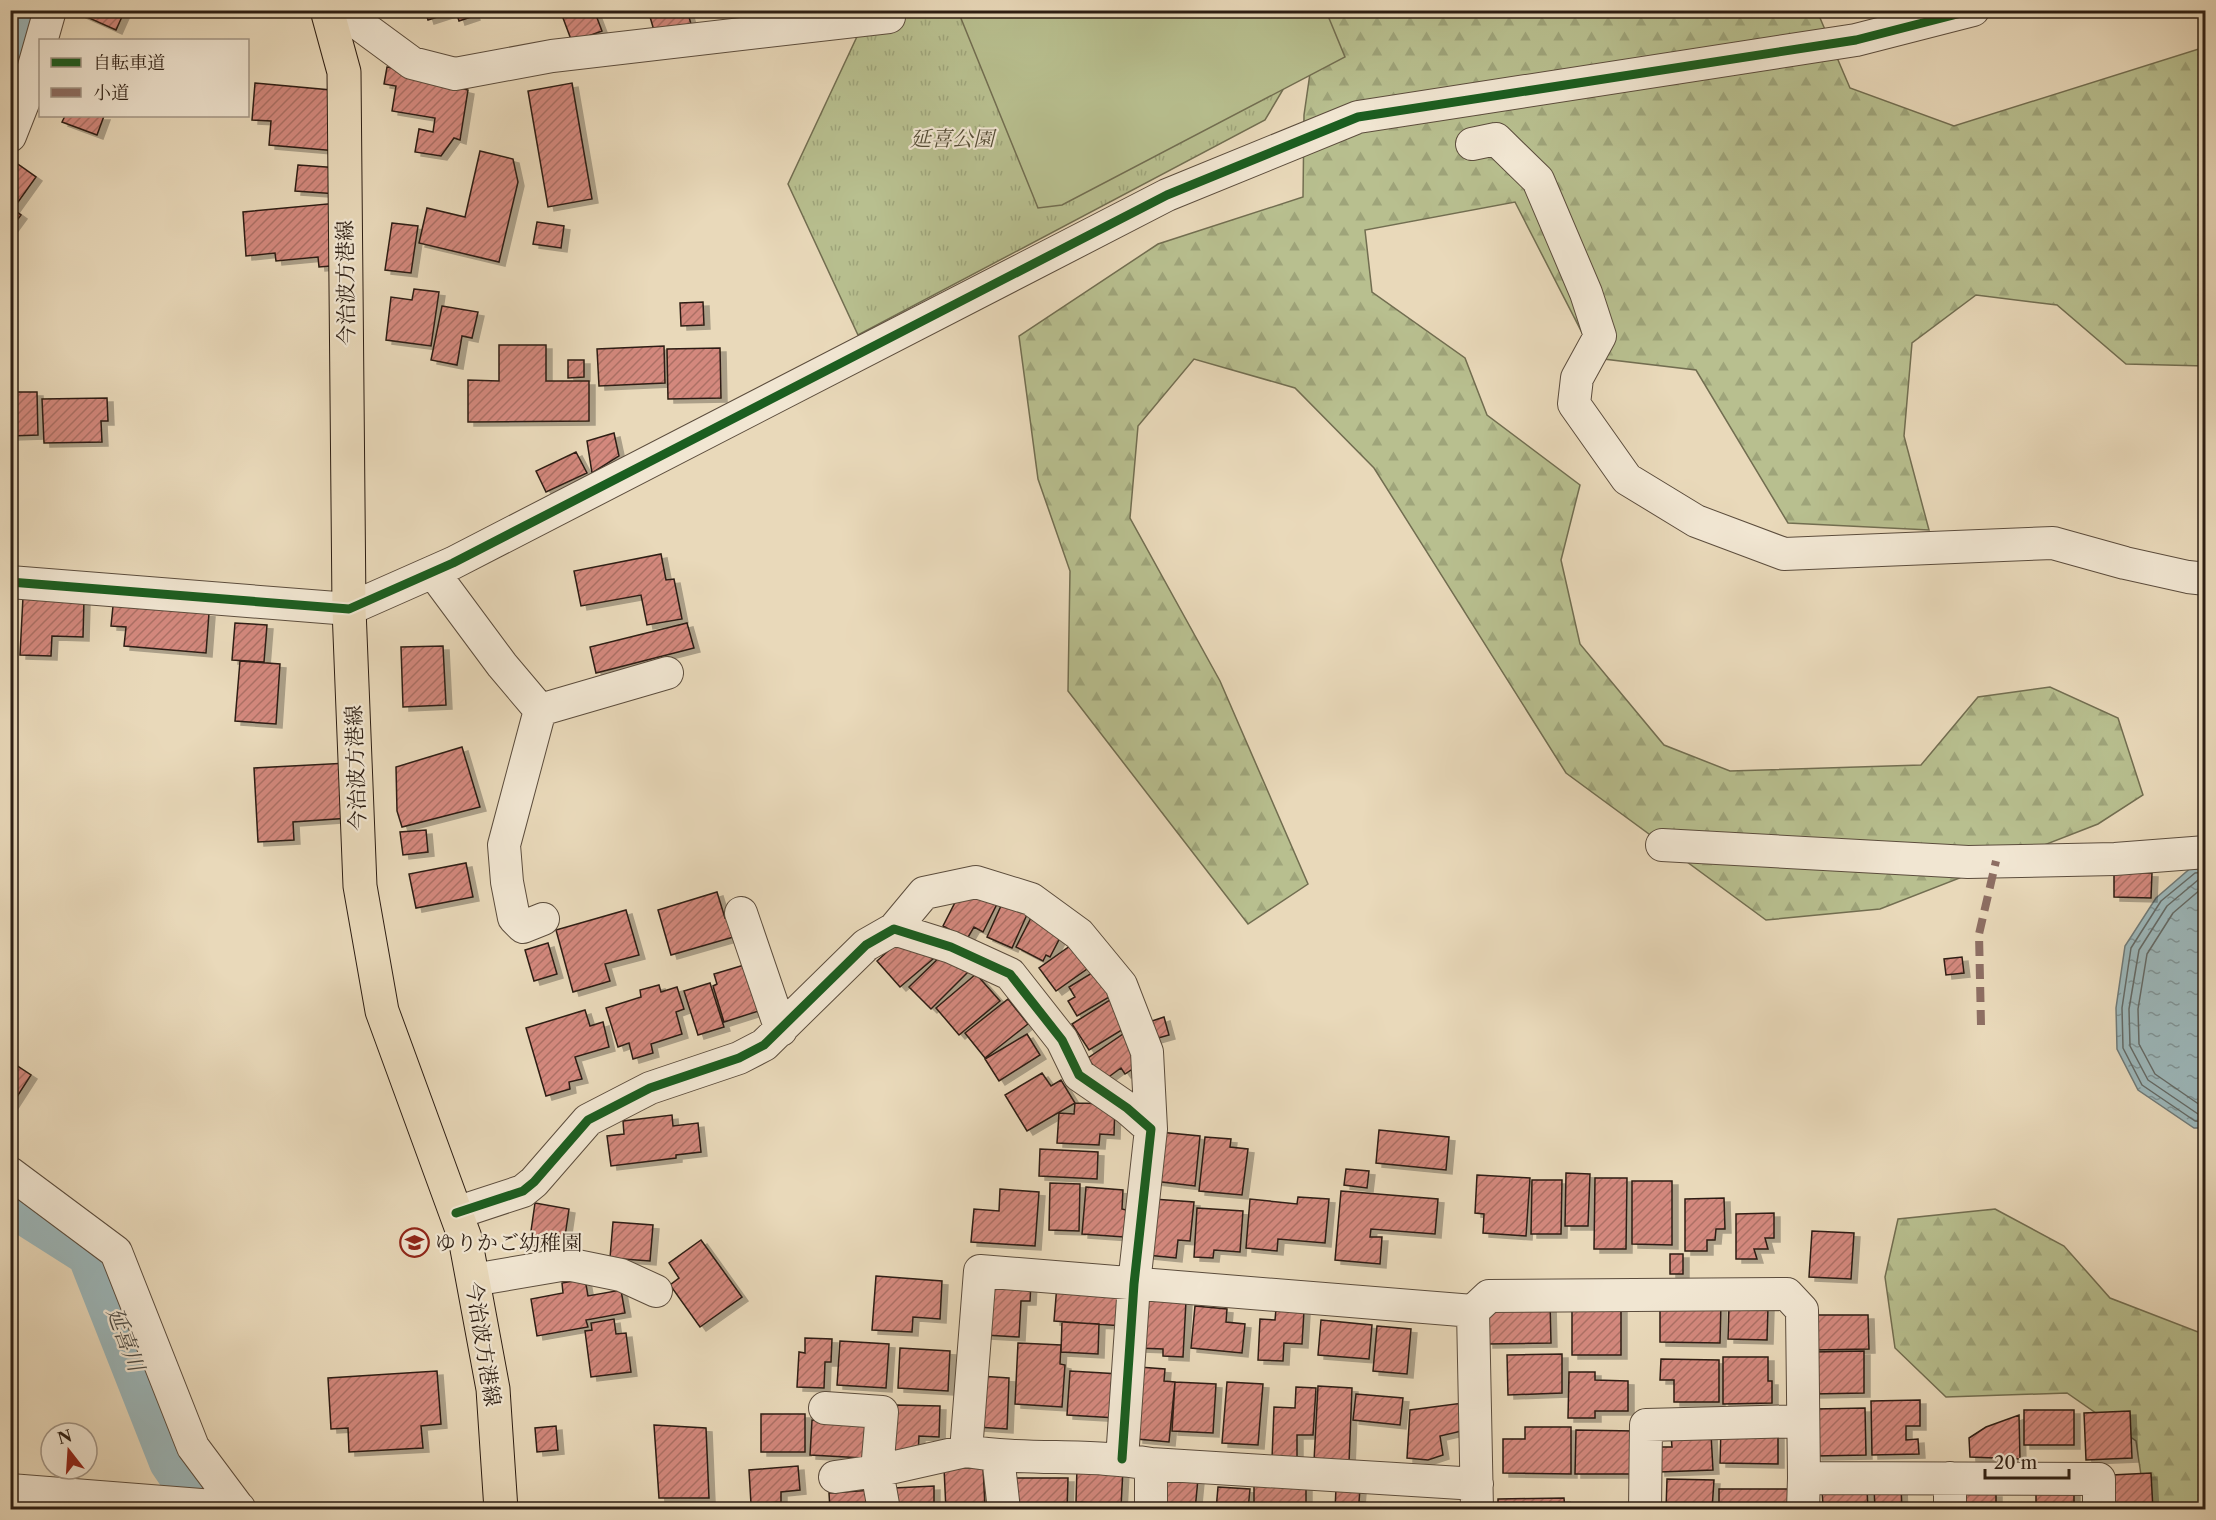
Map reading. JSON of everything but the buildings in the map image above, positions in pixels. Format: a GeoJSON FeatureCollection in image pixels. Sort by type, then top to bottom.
{"type":"FeatureCollection","features":[{"type":"Feature","properties":{"kind":"main road","name":"今治波方港線"},"geometry":{"type":"LineString","coordinates":[[327,10],[344,72],[349,609],[360,886],[382,1011],[465,1238],[493,1389],[501,1509]]}},
{"type":"Feature","properties":{"kind":"street"},"geometry":{"type":"LineString","coordinates":[[42,39],[50,10]]}},
{"type":"Feature","properties":{"kind":"street"},"geometry":{"type":"LineString","coordinates":[[340,10],[412,63],[455,74],[552,56],[890,17]]}},
{"type":"Feature","properties":{"kind":"street"},"geometry":{"type":"LineString","coordinates":[[10,582],[349,609],[496,541],[1167,195],[1358,117],[1856,40],[1973,10]]}},
{"type":"Feature","properties":{"kind":"street"},"geometry":{"type":"LineString","coordinates":[[10,136],[25,98],[39,49]]}},
{"type":"Feature","properties":{"kind":"street"},"geometry":{"type":"LineString","coordinates":[[1472,144],[1496,139],[1538,180],[1586,293],[1600,336],[1577,378],[1574,404],[1627,479],[1696,521],[1784,554],[2053,543],[2125,563],[2205,579]]}},
{"type":"Feature","properties":{"kind":"street"},"geometry":{"type":"LineString","coordinates":[[433,572],[502,665],[540,710]]}},
{"type":"Feature","properties":{"kind":"street"},"geometry":{"type":"LineString","coordinates":[[540,710],[667,673]]}},
{"type":"Feature","properties":{"kind":"street"},"geometry":{"type":"LineString","coordinates":[[540,710],[504,845],[507,882],[514,918],[523,927],[543,919]]}},
{"type":"Feature","properties":{"kind":"street"},"geometry":{"type":"LineString","coordinates":[[1662,845],[1968,862],[2115,858],[2205,852]]}},
{"type":"Feature","properties":{"kind":"street"},"geometry":{"type":"LineString","coordinates":[[456,1213],[523,1191],[534,1182],[588,1120],[650,1088],[739,1058],[764,1045],[866,945],[894,929],[924,893],[976,882],[1031,899],[1079,934],[1121,985],[1147,1052],[1151,1129],[1134,1284],[1136,1461],[1151,1509]]}},
{"type":"Feature","properties":{"kind":"street"},"geometry":{"type":"LineString","coordinates":[[741,913],[781,1030]]}},
{"type":"Feature","properties":{"kind":"street"},"geometry":{"type":"LineString","coordinates":[[894,929],[951,947],[1010,974],[1062,1040],[1079,1075],[1127,1107],[1151,1129]]}},
{"type":"Feature","properties":{"kind":"street"},"geometry":{"type":"LineString","coordinates":[[10,1173],[116,1252],[193,1447],[240,1509]]}},
{"type":"Feature","properties":{"kind":"street"},"geometry":{"type":"LineString","coordinates":[[473,1280],[567,1264],[621,1275],[656,1291]]}},
{"type":"Feature","properties":{"kind":"street"},"geometry":{"type":"LineString","coordinates":[[966,1451],[980,1271],[1473,1311],[1489,1296],[1787,1294],[1802,1310],[1803,1509]]}},
{"type":"Feature","properties":{"kind":"street"},"geometry":{"type":"LineString","coordinates":[[836,1478],[966,1451],[998,1456],[1136,1461],[1478,1497],[1473,1311]]}},
{"type":"Feature","properties":{"kind":"street"},"geometry":{"type":"LineString","coordinates":[[825,1408],[882,1412],[877,1471],[884,1509]]}},
{"type":"Feature","properties":{"kind":"street"},"geometry":{"type":"LineString","coordinates":[[1645,1509],[1647,1425],[1803,1421]]}},
{"type":"Feature","properties":{"kind":"street"},"geometry":{"type":"LineString","coordinates":[[998,1456],[1004,1509]]}},
{"type":"Feature","properties":{"kind":"street"},"geometry":{"type":"LineString","coordinates":[[1804,1478],[2099,1479],[2099,1509]]}},
{"type":"Feature","properties":{"kind":"street"},"geometry":{"type":"LineString","coordinates":[[1950,1478],[1950,1509]]}},
{"type":"Feature","properties":{"kind":"street"},"geometry":{"type":"LineString","coordinates":[[10,1490],[240,1509]]}},
{"type":"Feature","properties":{"kind":"green space","name":"延喜公園"},"geometry":{"type":"Polygon","coordinates":[[[869,11],[1293,11],[1291,76],[1265,120],[858,335],[788,184],[869,11]]]}},
{"type":"Feature","properties":{"kind":"green space"},"geometry":{"type":"Polygon","coordinates":[[[958,11],[1326,11],[1345,57],[1062,205],[1038,208],[958,11]]]}},
{"type":"Feature","properties":{"kind":"green space"},"geometry":{"type":"Polygon","coordinates":[[[1319,11],[1817,11],[1850,88],[1954,126],[2205,47],[2205,366],[2126,364],[2057,305],[1976,295],[1912,343],[1904,436],[1929,530],[1788,523],[1696,370],[1595,358],[1515,202],[1365,230],[1372,292],[1465,358],[1487,415],[1580,485],[1561,560],[1580,644],[1664,745],[1730,771],[1921,765],[1978,697],[2050,687],[2118,718],[2143,795],[2098,824],[1880,909],[1766,920],[1566,773],[1374,468],[1295,388],[1194,359],[1138,426],[1130,518],[1220,681],[1308,884],[1248,924],[1068,691],[1070,571],[1038,479],[1019,336],[1158,244],[1303,197],[1304,115],[1319,11]]]}},
{"type":"Feature","properties":{"kind":"green space"},"geometry":{"type":"Polygon","coordinates":[[[1995,1209],[2064,1246],[2110,1298],[2198,1332],[2205,1331],[2205,1509],[2146,1509],[2136,1441],[2067,1393],[1946,1397],[1895,1348],[1885,1277],[1898,1219],[1995,1209]]]}},
{"type":"Feature","properties":{"kind":"water"},"geometry":{"type":"Polygon","coordinates":[[[2193,866],[2205,866],[2205,1128],[2194,1128],[2138,1090],[2117,1049],[2116,1008],[2125,946],[2156,898],[2193,866]]]}},
{"type":"Feature","properties":{"kind":"waterway","name":"延喜川"},"geometry":{"type":"LineString","coordinates":[[10,83],[26,19],[33,10]]}},
{"type":"Feature","properties":{"kind":"waterway","name":"延喜川"},"geometry":{"type":"LineString","coordinates":[[10,1200],[92,1252],[174,1460],[208,1510]]}},
{"type":"Feature","properties":{"kind":"marked path"},"geometry":{"type":"LineString","coordinates":[[1981,1025],[1979,934],[1996,861]]}},
{"type":"Feature","properties":{"kind":"cycle path"},"geometry":{"type":"LineString","coordinates":[[10,582],[349,609],[453,563],[1167,195],[1358,117],[1856,40],[1973,10]]}},
{"type":"Feature","properties":{"kind":"cycle path"},"geometry":{"type":"LineString","coordinates":[[456,1213],[523,1191],[534,1182],[588,1120],[650,1088],[739,1058],[764,1045],[866,945],[894,929],[951,947],[1010,974],[1062,1040],[1079,1075],[1127,1108],[1151,1129],[1134,1284],[1122,1459]]}},
{"type":"Feature","properties":{"kind":"place","name":"ゆりかご幼稚園"},"geometry":{"type":"Point","coordinates":[414,1243]}}]}
